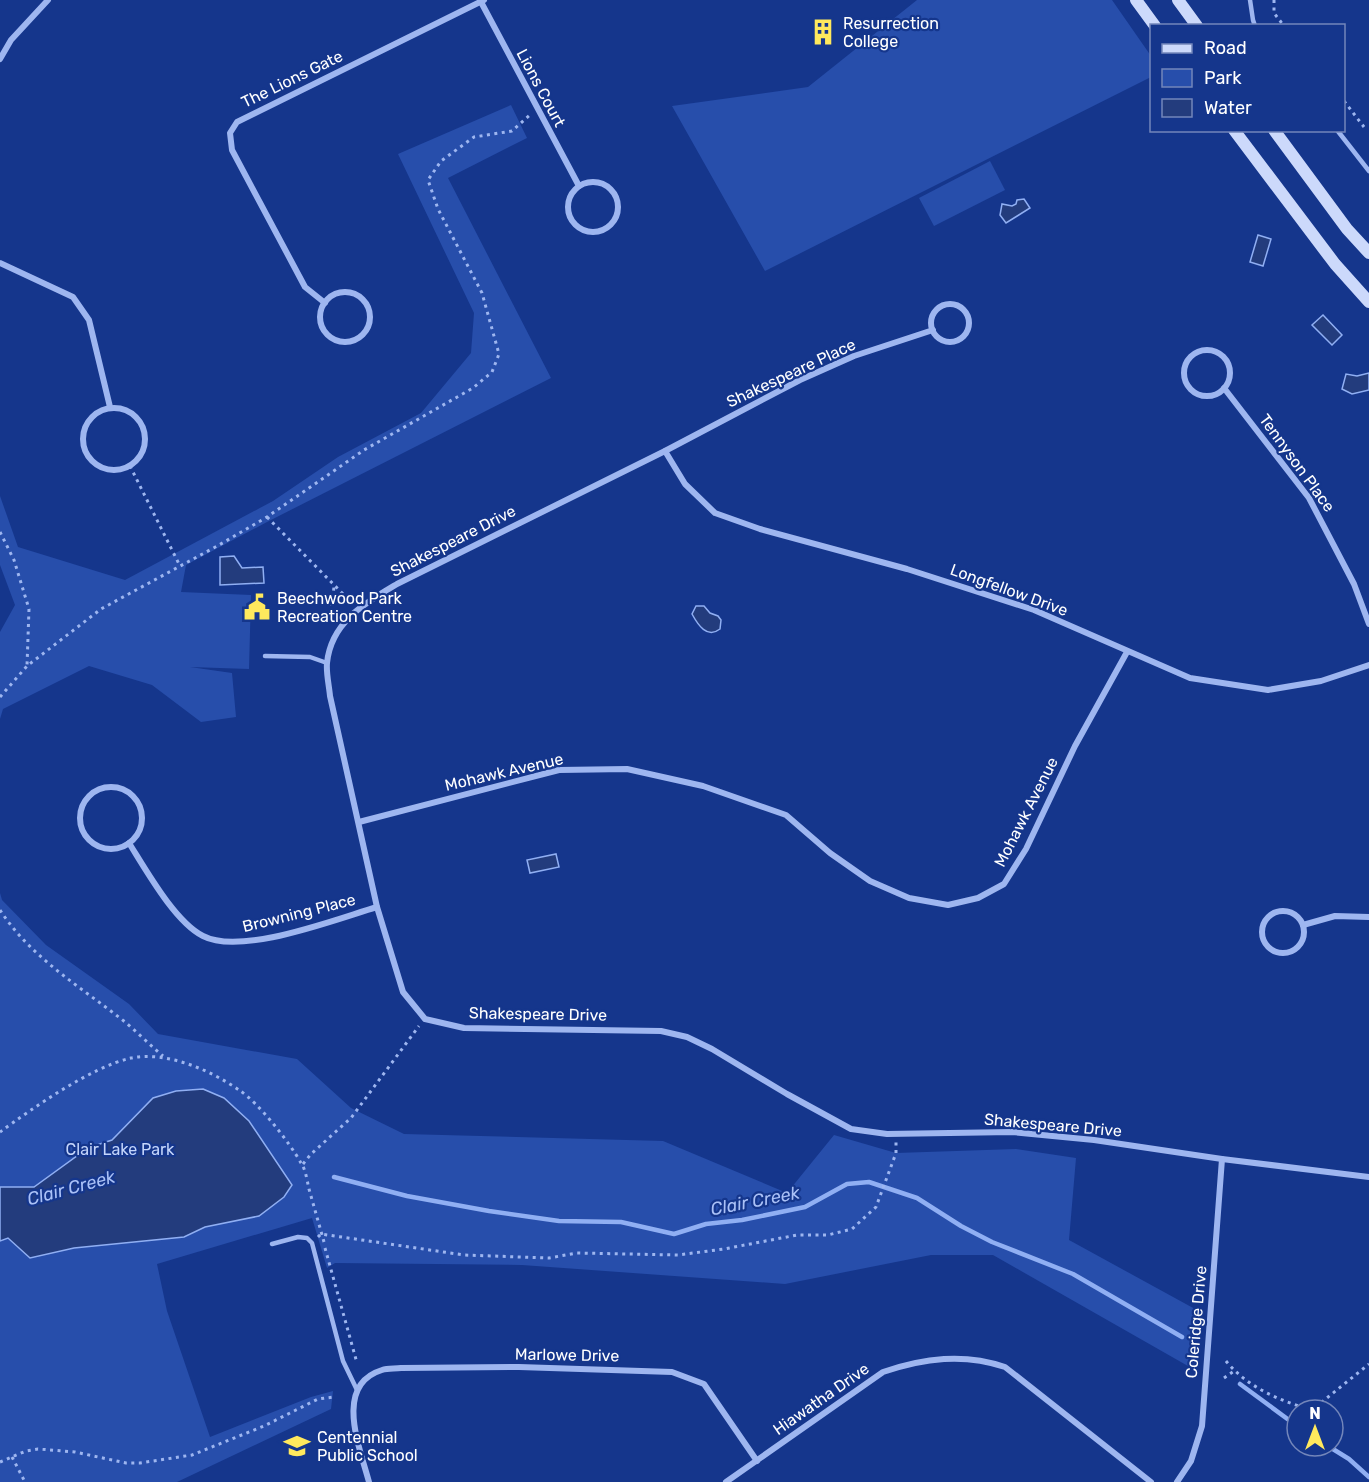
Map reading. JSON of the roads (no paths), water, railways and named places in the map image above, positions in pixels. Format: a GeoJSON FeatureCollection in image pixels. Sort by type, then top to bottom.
{"type":"FeatureCollection","features":[{"type":"Feature","properties":{"kind":"main road"},"geometry":{"type":"LineString","coordinates":[[1136,0],[1154,24]]}},
{"type":"Feature","properties":{"kind":"main road"},"geometry":{"type":"LineString","coordinates":[[1178,0],[1196,24]]}},
{"type":"Feature","properties":{"kind":"main road"},"geometry":{"type":"LineString","coordinates":[[1236,132],[1335,264],[1369,302]]}},
{"type":"Feature","properties":{"kind":"main road"},"geometry":{"type":"LineString","coordinates":[[1275,132],[1347,229],[1369,253]]}},
{"type":"Feature","properties":{"kind":"street"},"geometry":{"type":"LineString","coordinates":[[0,59],[11,40],[48,0]]}},
{"type":"Feature","properties":{"kind":"street","name":"Lions Court"},"geometry":{"type":"LineString","coordinates":[[482,1],[579,186]]}},
{"type":"Feature","properties":{"kind":"street","name":"The Lions Gate"},"geometry":{"type":"LineString","coordinates":[[325,303],[305,287],[232,150],[230,133],[237,122],[482,1]]}},
{"type":"Feature","properties":{"kind":"street"},"geometry":{"type":"LineString","coordinates":[[586,182],[595,182],[610,188],[617,200],[618,208],[612,223],[606,228],[593,232],[585,230],[572,219],[568,212],[569,200],[579,186],[586,182]]}},
{"type":"Feature","properties":{"kind":"street"},"geometry":{"type":"LineString","coordinates":[[0,263],[73,297],[89,320],[110,407]]}},
{"type":"Feature","properties":{"kind":"street"},"geometry":{"type":"LineString","coordinates":[[344,292],[360,297],[369,308],[370,317],[365,333],[348,342],[332,338],[322,326],[321,310],[325,303],[331,297],[344,292]]}},
{"type":"Feature","properties":{"kind":"street"},"geometry":{"type":"LineString","coordinates":[[954,305],[962,308],[969,320],[965,335],[957,341],[945,341],[933,330],[934,313],[943,306],[954,305]]}},
{"type":"Feature","properties":{"kind":"street","name":"Shakespeare Place"},"geometry":{"type":"LineString","coordinates":[[665,451],[800,380],[854,356],[933,330]]}},
{"type":"Feature","properties":{"kind":"street"},"geometry":{"type":"LineString","coordinates":[[1202,350],[1217,352],[1223,357],[1228,363],[1230,375],[1224,388],[1213,395],[1204,396],[1196,393],[1186,382],[1184,374],[1188,360],[1194,353],[1202,350]]}},
{"type":"Feature","properties":{"kind":"street","name":"Tennyson Place"},"geometry":{"type":"LineString","coordinates":[[1224,388],[1309,498],[1354,584],[1369,624]]}},
{"type":"Feature","properties":{"kind":"street"},"geometry":{"type":"LineString","coordinates":[[110,407],[124,409],[134,414],[141,422],[145,433],[143,450],[139,458],[130,466],[115,470],[104,469],[94,464],[86,455],[82,445],[82,434],[89,419],[97,412],[110,407]]}},
{"type":"Feature","properties":{"kind":"street","name":"Longfellow Drive"},"geometry":{"type":"LineString","coordinates":[[665,451],[685,484],[715,513],[760,529],[907,569],[1034,610],[1190,678],[1268,690],[1322,681],[1369,666]]}},
{"type":"Feature","properties":{"kind":"street","name":"Shakespeare Drive"},"geometry":{"type":"LineString","coordinates":[[665,451],[397,584],[357,608],[335,633],[327,663],[330,696],[377,907],[403,992],[425,1019],[464,1028],[661,1030],[687,1037],[712,1049],[851,1129],[896,1134],[1012,1132],[1094,1140],[1369,1177]]}},
{"type":"Feature","properties":{"kind":"street","name":"Mohawk Avenue"},"geometry":{"type":"LineString","coordinates":[[359,822],[559,770],[627,769],[703,786],[786,815],[830,853],[870,881],[909,898],[948,905],[958,903],[978,898],[1004,884],[1026,849],[1075,746],[1127,652]]}},
{"type":"Feature","properties":{"kind":"street"},"geometry":{"type":"LineString","coordinates":[[107,787],[118,788],[137,800],[142,821],[137,836],[129,843],[118,848],[107,849],[92,842],[83,832],[80,822],[81,811],[90,795],[107,787]]}},
{"type":"Feature","properties":{"kind":"street","name":"Browning Place"},"geometry":{"type":"LineString","coordinates":[[129,843],[151,879],[181,917],[203,936],[220,942],[244,943],[271,938],[377,907]]}},
{"type":"Feature","properties":{"kind":"street"},"geometry":{"type":"LineString","coordinates":[[1279,911],[1291,912],[1303,925],[1302,942],[1290,952],[1277,953],[1270,949],[1262,936],[1265,921],[1279,911]]}},
{"type":"Feature","properties":{"kind":"street"},"geometry":{"type":"LineString","coordinates":[[1303,925],[1335,916],[1369,917]]}},
{"type":"Feature","properties":{"kind":"street","name":"Coleridge Drive"},"geometry":{"type":"LineString","coordinates":[[1177,1482],[1191,1461],[1202,1426],[1222,1159]]}},
{"type":"Feature","properties":{"kind":"street","name":"Hiawatha Drive"},"geometry":{"type":"LineString","coordinates":[[726,1482],[883,1372],[931,1359],[959,1358],[984,1360],[1005,1367],[1151,1482]]}},
{"type":"Feature","properties":{"kind":"street","name":"Marlowe Drive"},"geometry":{"type":"LineString","coordinates":[[357,1390],[368,1378],[382,1370],[401,1368],[519,1367],[672,1372],[704,1384],[757,1461]]}},
{"type":"Feature","properties":{"kind":"street"},"geometry":{"type":"LineString","coordinates":[[357,1390],[352,1404],[354,1421],[369,1482]]}},
{"type":"Feature","properties":{"kind":"lane"},"geometry":{"type":"LineString","coordinates":[[1250,0],[1254,24]]}},
{"type":"Feature","properties":{"kind":"lane"},"geometry":{"type":"LineString","coordinates":[[1339,132],[1369,171]]}},
{"type":"Feature","properties":{"kind":"lane"},"geometry":{"type":"LineString","coordinates":[[264,656],[310,657],[327,663]]}},
{"type":"Feature","properties":{"kind":"lane"},"geometry":{"type":"LineString","coordinates":[[272,1244],[298,1237],[307,1238],[312,1243],[343,1361],[357,1390]]}},
{"type":"Feature","properties":{"kind":"water"},"geometry":{"type":"Polygon","coordinates":[[[1024,199],[1030,208],[1006,223],[1000,215],[1002,204],[1012,206],[1017,200],[1024,199]]]}},
{"type":"Feature","properties":{"kind":"water"},"geometry":{"type":"Polygon","coordinates":[[[1258,235],[1271,239],[1263,266],[1250,262],[1258,235]]]}},
{"type":"Feature","properties":{"kind":"water"},"geometry":{"type":"Polygon","coordinates":[[[1323,315],[1342,335],[1332,345],[1312,325],[1323,315]]]}},
{"type":"Feature","properties":{"kind":"water"},"geometry":{"type":"Polygon","coordinates":[[[1369,373],[1369,390],[1352,394],[1342,389],[1346,374],[1357,376],[1369,373]]]}},
{"type":"Feature","properties":{"kind":"water"},"geometry":{"type":"Polygon","coordinates":[[[234,556],[242,568],[263,567],[264,583],[220,585],[220,557],[234,556]]]}},
{"type":"Feature","properties":{"kind":"water"},"geometry":{"type":"Polygon","coordinates":[[[696,606],[704,606],[710,613],[718,616],[721,620],[720,629],[707,632],[703,629],[692,614],[696,606]]]}},
{"type":"Feature","properties":{"kind":"water"},"geometry":{"type":"Polygon","coordinates":[[[556,854],[559,867],[530,873],[527,860],[556,854]]]}},
{"type":"Feature","properties":{"kind":"water"},"geometry":{"type":"Polygon","coordinates":[[[203,1089],[224,1098],[249,1121],[292,1185],[284,1197],[259,1216],[205,1227],[184,1237],[74,1248],[30,1258],[8,1238],[0,1241],[0,1187],[34,1187],[88,1148],[112,1140],[153,1098],[176,1091],[203,1089]]]}},
{"type":"Feature","properties":{"kind":"waterway","name":"Clair Creek"},"geometry":{"type":"LineString","coordinates":[[334,1177],[407,1196],[489,1211],[559,1221],[621,1222],[674,1234],[706,1224],[742,1220],[805,1207],[847,1184],[869,1182],[917,1198],[961,1226],[992,1242],[1073,1274],[1182,1337]]}},
{"type":"Feature","properties":{"kind":"waterway","name":"Clair Creek"},"geometry":{"type":"LineString","coordinates":[[1240,1384],[1285,1417]]}},
{"type":"Feature","properties":{"kind":"waterway","name":"Clair Creek"},"geometry":{"type":"LineString","coordinates":[[1345,1457],[1369,1477]]}},
{"type":"Feature","properties":{"kind":"place","name":"Resurrection College"},"geometry":{"type":"Point","coordinates":[823,32]}},
{"type":"Feature","properties":{"kind":"place","name":"Beechwood Park Recreation Centre"},"geometry":{"type":"Point","coordinates":[257,607]}},
{"type":"Feature","properties":{"kind":"place","name":"Centennial Public School"},"geometry":{"type":"Point","coordinates":[297,1446]}},
{"type":"Feature","properties":{"kind":"park label","name":"Clair Lake Park"},"geometry":{"type":"Point","coordinates":[120,1149]}}]}
